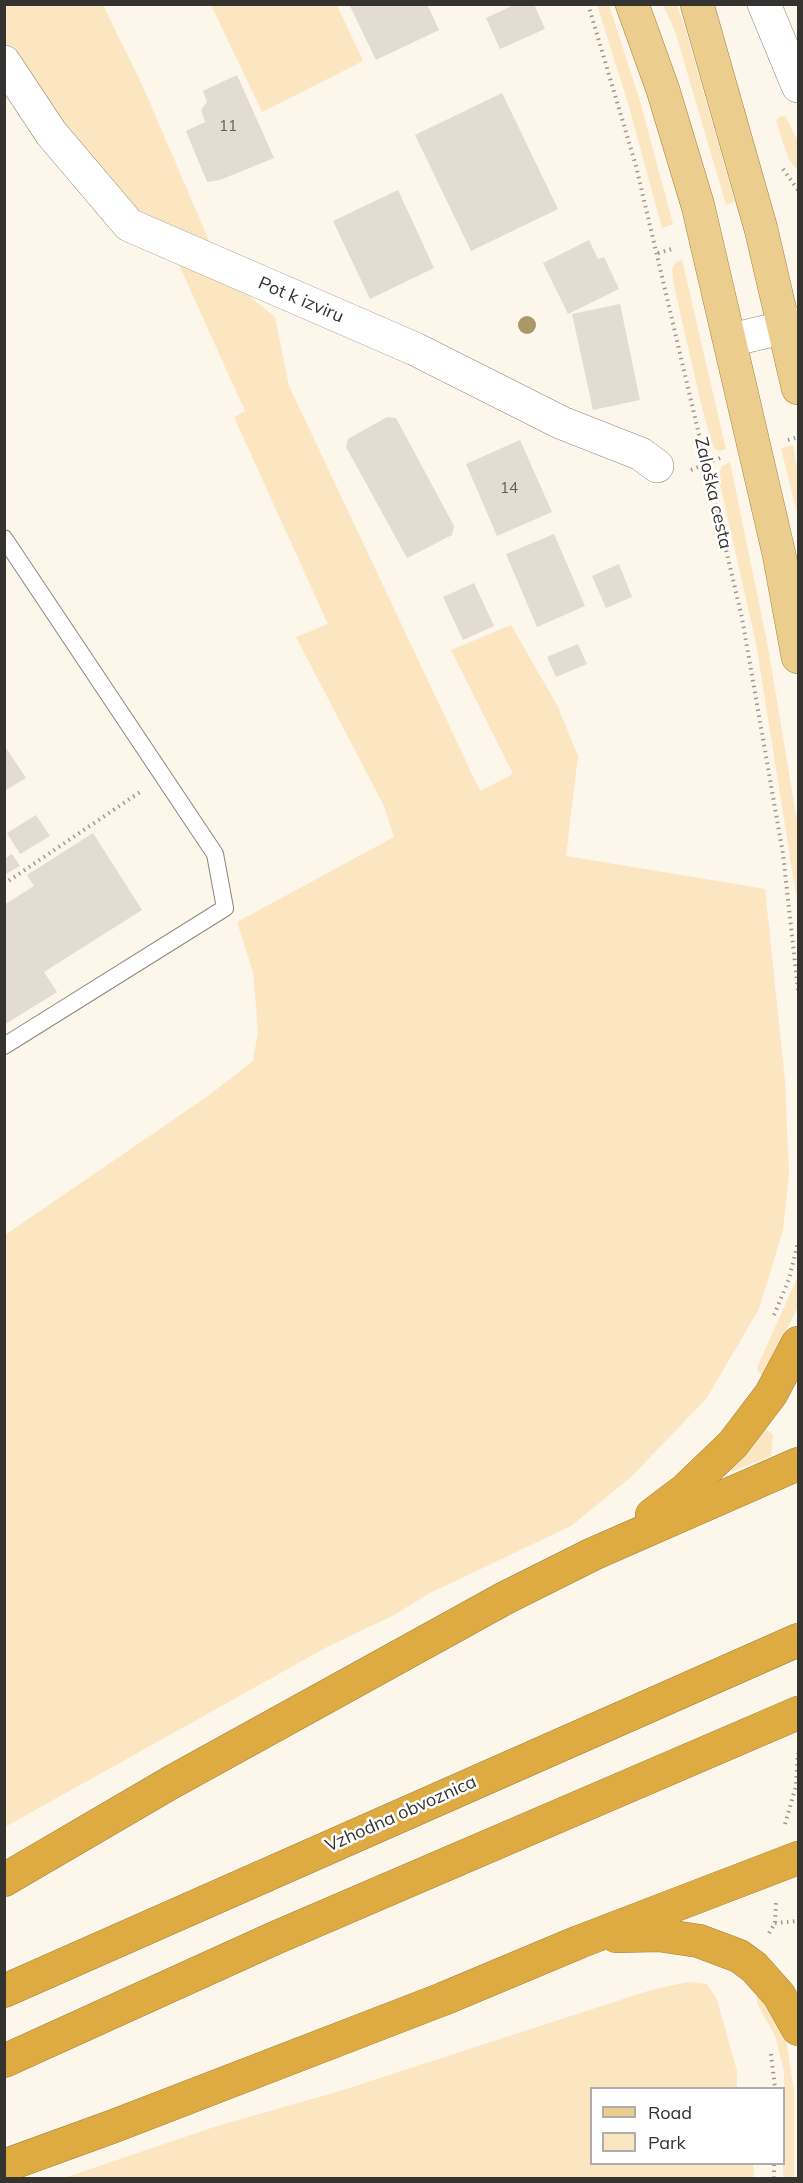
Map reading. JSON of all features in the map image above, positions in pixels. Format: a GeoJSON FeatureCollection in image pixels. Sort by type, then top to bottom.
{"type":"FeatureCollection","features":[{"type":"Feature","properties":{"kind":"highway"},"geometry":{"type":"LineString","coordinates":[[593,1554],[630,1531],[685,1490],[733,1444],[771,1394],[798,1343]]}},
{"type":"Feature","properties":{"kind":"highway"},"geometry":{"type":"LineString","coordinates":[[4,1880],[170,1783],[382,1664],[593,1554],[798,1464]]}},
{"type":"Feature","properties":{"kind":"highway","name":"Vzhodna obvoznica"},"geometry":{"type":"LineString","coordinates":[[4,1991],[798,1640]]}},
{"type":"Feature","properties":{"kind":"highway"},"geometry":{"type":"LineString","coordinates":[[4,2061],[286,1933],[798,1713]]}},
{"type":"Feature","properties":{"kind":"highway"},"geometry":{"type":"LineString","coordinates":[[4,2166],[126,2122],[432,2003],[579,1942],[798,1858]]}},
{"type":"Feature","properties":{"kind":"highway"},"geometry":{"type":"LineString","coordinates":[[579,1942],[625,1936],[659,1935],[699,1941],[723,1948],[754,1967],[767,1980],[788,2008],[798,2029]]}},
{"type":"Feature","properties":{"kind":"main road"},"geometry":{"type":"LineString","coordinates":[[632,4],[663,90],[695,195],[731,340],[798,657]]}},
{"type":"Feature","properties":{"kind":"main road"},"geometry":{"type":"LineString","coordinates":[[697,4],[761,228],[792,326],[798,388]]}},
{"type":"Feature","properties":{"kind":"street"},"geometry":{"type":"LineString","coordinates":[[764,4],[798,86]]}},
{"type":"Feature","properties":{"kind":"street","name":"Pot k izviru"},"geometry":{"type":"LineString","coordinates":[[4,62],[51,133],[129,225],[415,349],[562,423],[641,454],[657,466]]}},
{"type":"Feature","properties":{"kind":"street"},"geometry":{"type":"LineString","coordinates":[[731,340],[792,326]]}},
{"type":"Feature","properties":{"kind":"lane"},"geometry":{"type":"LineString","coordinates":[[4,538],[215,854],[225,908],[4,1046]]}},
{"type":"Feature","properties":{"kind":"path","name":"Zaloška cesta"},"geometry":{"type":"LineString","coordinates":[[588,4],[636,166],[742,618],[783,854],[798,990]]}},
{"type":"Feature","properties":{"kind":"path"},"geometry":{"type":"LineString","coordinates":[[690,471],[706,462]]}},
{"type":"Feature","properties":{"kind":"path"},"geometry":{"type":"LineString","coordinates":[[4,884],[162,777]]}},
{"type":"Feature","properties":{"kind":"path"},"geometry":{"type":"LineString","coordinates":[[786,1818],[796,1786],[798,1752]]}},
{"type":"Feature","properties":{"kind":"path"},"geometry":{"type":"LineString","coordinates":[[765,1942],[775,1923],[777,1896]]}},
{"type":"Feature","properties":{"kind":"path"},"geometry":{"type":"LineString","coordinates":[[775,1923],[798,1921]]}},
{"type":"Feature","properties":{"kind":"green space"},"geometry":{"type":"Polygon","coordinates":[[[4,5],[103,5],[144,89],[210,243],[164,227],[134,207],[107,181],[5,48],[4,5]]]}},
{"type":"Feature","properties":{"kind":"green space"},"geometry":{"type":"Polygon","coordinates":[[[211,5],[337,5],[363,61],[262,112],[211,5]]]}},
{"type":"Feature","properties":{"kind":"green space"},"geometry":{"type":"Polygon","coordinates":[[[597,5],[609,5],[640,101],[673,224],[662,228],[628,103],[597,5]]]}},
{"type":"Feature","properties":{"kind":"green space"},"geometry":{"type":"Polygon","coordinates":[[[663,5],[677,5],[735,202],[726,205],[675,31],[663,5]]]}},
{"type":"Feature","properties":{"kind":"green space"},"geometry":{"type":"Polygon","coordinates":[[[785,116],[798,141],[798,171],[788,158],[776,121],[779,117],[785,116]]]}},
{"type":"Feature","properties":{"kind":"green space"},"geometry":{"type":"Polygon","coordinates":[[[176,258],[249,296],[275,317],[289,386],[480,791],[513,774],[451,650],[511,625],[557,705],[578,756],[566,856],[765,889],[785,1080],[789,1174],[783,1230],[759,1309],[706,1399],[631,1477],[571,1526],[428,1594],[394,1615],[327,1647],[5,1827],[5,1235],[208,1096],[253,1061],[258,1031],[253,972],[237,922],[394,837],[384,806],[296,637],[328,624],[234,417],[245,411],[176,258]]]}},
{"type":"Feature","properties":{"kind":"green space"},"geometry":{"type":"Polygon","coordinates":[[[682,260],[726,449],[720,451],[714,449],[703,412],[674,286],[672,269],[676,262],[682,260]]]}},
{"type":"Feature","properties":{"kind":"green space"},"geometry":{"type":"Polygon","coordinates":[[[793,445],[798,473],[798,518],[781,448],[793,445]]]}},
{"type":"Feature","properties":{"kind":"green space"},"geometry":{"type":"Polygon","coordinates":[[[730,462],[767,642],[798,827],[798,907],[756,643],[718,476],[722,466],[730,462]]]}},
{"type":"Feature","properties":{"kind":"green space"},"geometry":{"type":"Polygon","coordinates":[[[798,1276],[798,1307],[763,1376],[757,1370],[758,1365],[798,1276]]]}},
{"type":"Feature","properties":{"kind":"green space"},"geometry":{"type":"Polygon","coordinates":[[[766,1429],[773,1435],[771,1456],[731,1470],[766,1429]]]}},
{"type":"Feature","properties":{"kind":"green space"},"geometry":{"type":"Polygon","coordinates":[[[688,1982],[707,1984],[717,2000],[737,2071],[737,2087],[590,2087],[590,2165],[753,2165],[754,2178],[64,2178],[214,2127],[340,2091],[651,1990],[688,1982]]]}},
{"type":"Feature","properties":{"kind":"green space"},"geometry":{"type":"Polygon","coordinates":[[[757,1988],[782,2026],[786,2040],[794,2091],[794,2178],[783,2178],[783,2165],[785,2165],[784,2071],[775,2036],[757,2003],[757,1988]]]}},
{"type":"Feature","properties":{"kind":"building"},"geometry":{"type":"Polygon","coordinates":[[[349,4],[427,4],[439,30],[376,60],[349,4]]]}},
{"type":"Feature","properties":{"kind":"building"},"geometry":{"type":"Polygon","coordinates":[[[516,4],[534,4],[545,29],[500,49],[486,18],[516,4]]]}},
{"type":"Feature","properties":{"kind":"building"},"geometry":{"type":"Polygon","coordinates":[[[237,75],[274,158],[220,180],[207,182],[186,131],[205,122],[201,110],[207,102],[203,91],[237,75]]]}},
{"type":"Feature","properties":{"kind":"building"},"geometry":{"type":"Polygon","coordinates":[[[502,93],[558,209],[471,251],[415,135],[502,93]]]}},
{"type":"Feature","properties":{"kind":"building"},"geometry":{"type":"Polygon","coordinates":[[[398,190],[434,268],[370,299],[333,221],[398,190]]]}},
{"type":"Feature","properties":{"kind":"building"},"geometry":{"type":"Polygon","coordinates":[[[589,240],[598,259],[604,257],[619,289],[568,314],[543,263],[589,240]]]}},
{"type":"Feature","properties":{"kind":"building"},"geometry":{"type":"Polygon","coordinates":[[[620,304],[640,400],[593,410],[572,314],[620,304]]]}},
{"type":"Feature","properties":{"kind":"building"},"geometry":{"type":"Polygon","coordinates":[[[387,417],[396,418],[454,526],[452,535],[407,558],[346,447],[348,439],[387,417]]]}},
{"type":"Feature","properties":{"kind":"building"},"geometry":{"type":"Polygon","coordinates":[[[520,440],[552,512],[497,536],[466,464],[520,440]]]}},
{"type":"Feature","properties":{"kind":"building"},"geometry":{"type":"Polygon","coordinates":[[[554,534],[585,606],[537,627],[506,554],[554,534]]]}},
{"type":"Feature","properties":{"kind":"building"},"geometry":{"type":"Polygon","coordinates":[[[619,564],[632,597],[606,608],[592,576],[619,564]]]}},
{"type":"Feature","properties":{"kind":"building"},"geometry":{"type":"Polygon","coordinates":[[[474,583],[494,626],[463,640],[443,597],[474,583]]]}},
{"type":"Feature","properties":{"kind":"building"},"geometry":{"type":"Polygon","coordinates":[[[578,644],[587,664],[556,677],[547,657],[578,644]]]}},
{"type":"Feature","properties":{"kind":"building"},"geometry":{"type":"Polygon","coordinates":[[[4,745],[26,778],[4,791],[4,745]]]}},
{"type":"Feature","properties":{"kind":"building"},"geometry":{"type":"Polygon","coordinates":[[[36,815],[50,836],[20,854],[7,833],[36,815]]]}},
{"type":"Feature","properties":{"kind":"building"},"geometry":{"type":"Polygon","coordinates":[[[93,833],[142,910],[44,972],[57,992],[4,1025],[4,905],[34,886],[27,875],[93,833]]]}},
{"type":"Feature","properties":{"kind":"building"},"geometry":{"type":"Polygon","coordinates":[[[12,854],[20,866],[4,875],[4,859],[12,854]]]}}]}
